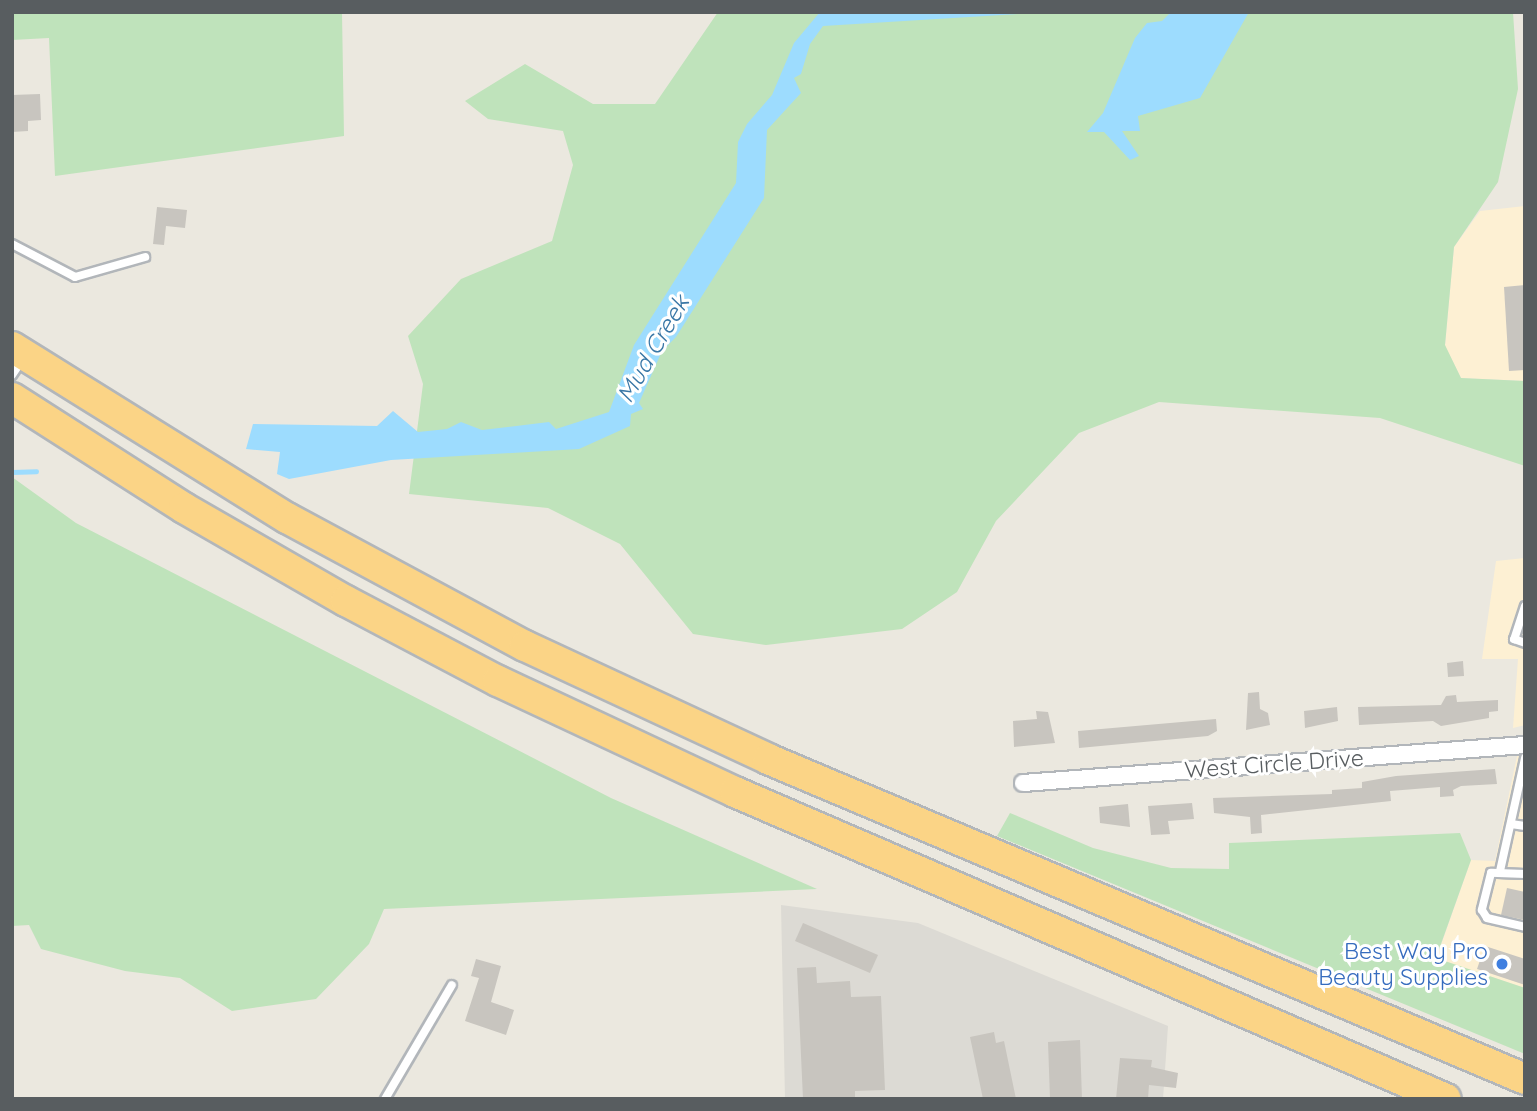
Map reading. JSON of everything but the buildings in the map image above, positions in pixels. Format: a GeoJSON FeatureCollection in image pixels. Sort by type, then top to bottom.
{"type":"FeatureCollection","features":[{"type":"Feature","properties":{"kind":"highway"},"geometry":{"type":"LineString","coordinates":[[17,359],[287,518],[526,646],[768,759],[1525,1079]]}},
{"type":"Feature","properties":{"kind":"highway"},"geometry":{"type":"LineString","coordinates":[[12,398],[184,508],[346,601],[498,681],[735,792],[1446,1099]]}},
{"type":"Feature","properties":{"kind":"street","name":"West Circle Drive"},"geometry":{"type":"LineString","coordinates":[[1023,783],[1525,745]]}},
{"type":"Feature","properties":{"kind":"lane"},"geometry":{"type":"LineString","coordinates":[[12,244],[75,277],[145,257]]}},
{"type":"Feature","properties":{"kind":"lane"},"geometry":{"type":"LineString","coordinates":[[1525,606],[1514,639],[1525,643]]}},
{"type":"Feature","properties":{"kind":"lane"},"geometry":{"type":"LineString","coordinates":[[1500,871],[1522,782],[1525,758]]}},
{"type":"Feature","properties":{"kind":"lane"},"geometry":{"type":"LineString","coordinates":[[1511,824],[1525,826]]}},
{"type":"Feature","properties":{"kind":"lane"},"geometry":{"type":"LineString","coordinates":[[1525,874],[1500,871],[1491,873],[1484,915],[1525,927]]}},
{"type":"Feature","properties":{"kind":"lane"},"geometry":{"type":"LineString","coordinates":[[385,1099],[452,985]]}},
{"type":"Feature","properties":{"kind":"shaded area"},"geometry":{"type":"Polygon","coordinates":[[[1525,206],[1525,381],[1461,378],[1445,346],[1454,247],[1480,211],[1525,206]]]}},
{"type":"Feature","properties":{"kind":"shaded area"},"geometry":{"type":"Polygon","coordinates":[[[1525,558],[1525,725],[1513,728],[1518,659],[1482,659],[1496,561],[1525,558]]]}},
{"type":"Feature","properties":{"kind":"shaded area"},"geometry":{"type":"Polygon","coordinates":[[[1517,756],[1525,756],[1525,988],[1436,959],[1471,860],[1495,861],[1517,756]]]}},
{"type":"Feature","properties":{"kind":"shaded area"},"geometry":{"type":"Polygon","coordinates":[[[781,905],[918,923],[1168,1026],[1163,1099],[785,1099],[781,905]]]}},
{"type":"Feature","properties":{"kind":"green space"},"geometry":{"type":"Polygon","coordinates":[[[12,12],[342,12],[344,136],[55,176],[49,38],[12,40],[12,12]]]}},
{"type":"Feature","properties":{"kind":"green space"},"geometry":{"type":"Polygon","coordinates":[[[718,12],[1513,12],[1518,89],[1498,182],[1454,247],[1445,345],[1461,378],[1525,381],[1525,466],[1380,418],[1159,402],[1079,433],[996,521],[957,592],[902,629],[766,645],[693,634],[620,544],[548,508],[409,494],[423,384],[408,336],[461,279],[552,241],[573,165],[563,131],[488,119],[465,101],[525,64],[593,104],[655,104],[718,12]]]}},
{"type":"Feature","properties":{"kind":"green space"},"geometry":{"type":"Polygon","coordinates":[[[12,477],[76,523],[611,798],[817,889],[384,909],[369,944],[316,999],[232,1011],[180,978],[125,971],[41,949],[29,925],[12,926],[12,477]]]}},
{"type":"Feature","properties":{"kind":"green space"},"geometry":{"type":"Polygon","coordinates":[[[1010,813],[1093,848],[1171,868],[1229,869],[1229,843],[1460,833],[1471,860],[1436,958],[1525,988],[1525,1054],[997,836],[1010,813]]]}},
{"type":"Feature","properties":{"kind":"water"},"geometry":{"type":"Polygon","coordinates":[[[820,12],[1049,12],[823,26],[810,44],[801,74],[794,78],[801,93],[767,130],[764,198],[676,337],[662,351],[639,403],[643,409],[631,414],[630,426],[579,449],[391,460],[289,479],[277,474],[280,452],[246,449],[253,424],[377,426],[393,411],[418,432],[447,429],[461,422],[482,430],[549,422],[556,429],[609,412],[634,345],[736,183],[738,142],[747,124],[772,95],[794,43],[820,12]]]}},
{"type":"Feature","properties":{"kind":"water"},"geometry":{"type":"Polygon","coordinates":[[[1171,12],[1249,12],[1200,98],[1138,116],[1140,131],[1122,131],[1139,156],[1130,160],[1104,132],[1087,132],[1103,113],[1135,38],[1147,23],[1162,21],[1171,12]]]}},
{"type":"Feature","properties":{"kind":"waterway","name":"Mud Creek"},"geometry":{"type":"LineString","coordinates":[[12,472],[36,471]]}},
{"type":"Feature","properties":{"kind":"place","name":"Best Way Pro Beauty Supplies"},"geometry":{"type":"Point","coordinates":[1502,964]}}]}
